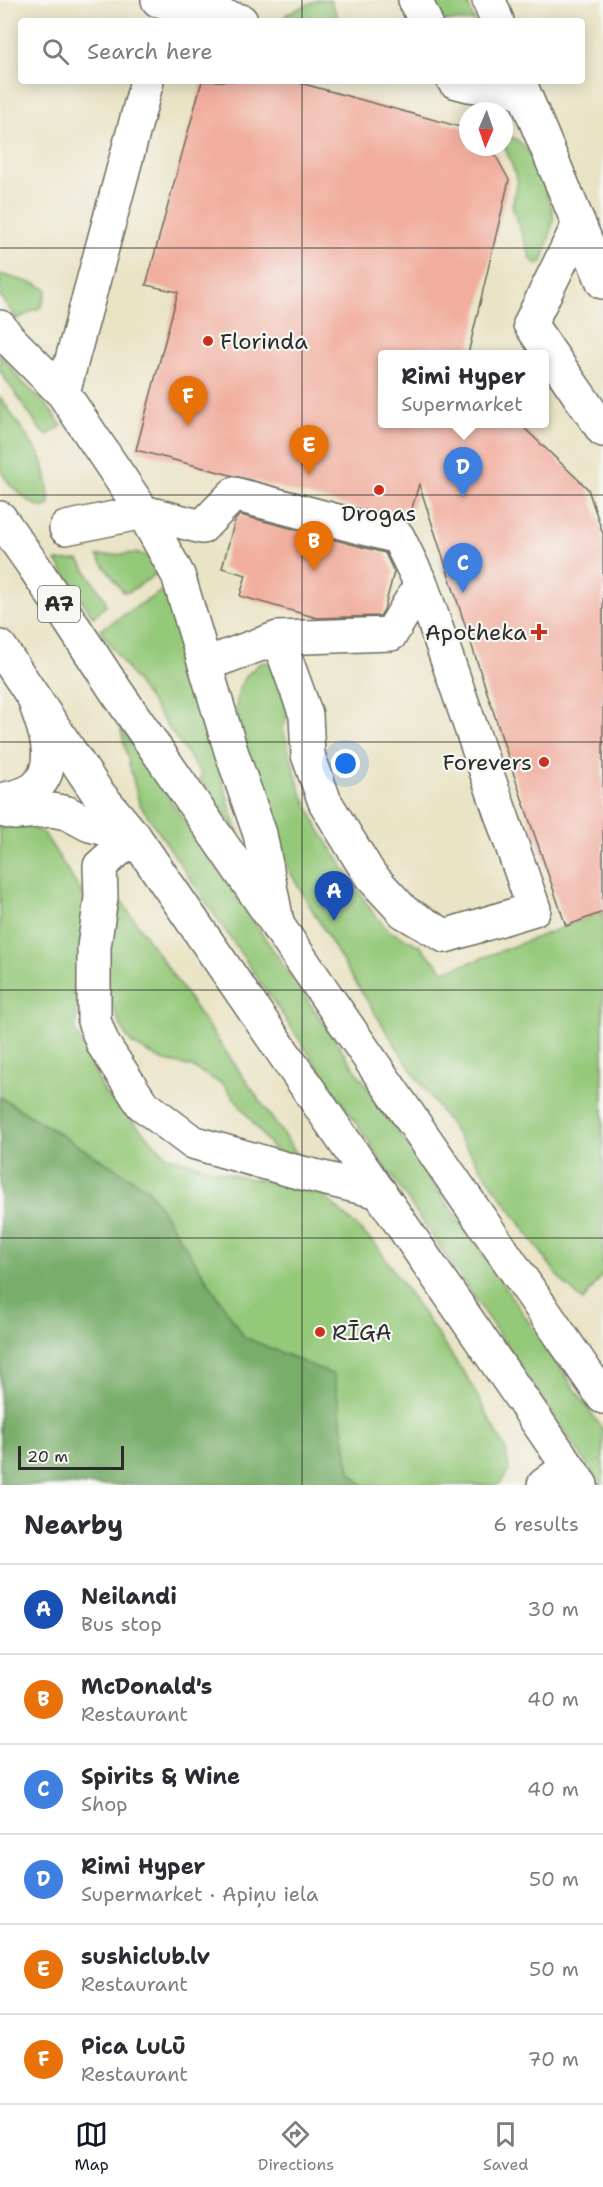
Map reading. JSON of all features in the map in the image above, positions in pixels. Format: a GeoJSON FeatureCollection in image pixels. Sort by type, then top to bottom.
{"type":"FeatureCollection","features":[{"type":"Feature","properties":{"kind":"main road"},"geometry":{"type":"LineString","coordinates":[[415,0],[424,18]]}},
{"type":"Feature","properties":{"kind":"main road"},"geometry":{"type":"LineString","coordinates":[[489,0],[496,18]]}},
{"type":"Feature","properties":{"kind":"main road"},"geometry":{"type":"LineString","coordinates":[[163,8],[223,18]]}},
{"type":"Feature","properties":{"kind":"main road"},"geometry":{"type":"LineString","coordinates":[[63,393],[146,84]]}},
{"type":"Feature","properties":{"kind":"main road"},"geometry":{"type":"LineString","coordinates":[[465,84],[521,86],[603,282]]}},
{"type":"Feature","properties":{"kind":"main road"},"geometry":{"type":"LineString","coordinates":[[548,350],[530,324],[579,224]]}},
{"type":"Feature","properties":{"kind":"main road"},"geometry":{"type":"LineString","coordinates":[[0,327],[63,393],[143,512],[178,574],[231,751],[260,834],[278,927],[603,1396]]}},
{"type":"Feature","properties":{"kind":"main road"},"geometry":{"type":"LineString","coordinates":[[549,352],[603,430]]}},
{"type":"Feature","properties":{"kind":"main road"},"geometry":{"type":"LineString","coordinates":[[66,528],[143,512],[202,527],[234,494],[398,537],[421,584],[534,909],[445,936],[404,912],[370,875],[325,802],[308,755],[306,715],[278,638]]}},
{"type":"Feature","properties":{"kind":"main road","name":"A7"},"geometry":{"type":"LineString","coordinates":[[0,518],[116,692],[278,927]]}},
{"type":"Feature","properties":{"kind":"main road"},"geometry":{"type":"LineString","coordinates":[[206,664],[278,638],[391,634],[421,584]]}},
{"type":"Feature","properties":{"kind":"main road"},"geometry":{"type":"LineString","coordinates":[[0,647],[97,792],[134,836],[380,1192],[564,1479]]}},
{"type":"Feature","properties":{"kind":"main road"},"geometry":{"type":"LineString","coordinates":[[0,800],[35,788],[43,777],[48,759],[48,741],[35,700]]}},
{"type":"Feature","properties":{"kind":"main road"},"geometry":{"type":"LineString","coordinates":[[0,810],[15,813],[52,810],[67,813],[90,825],[134,836]]}},
{"type":"Feature","properties":{"kind":"main road"},"geometry":{"type":"LineString","coordinates":[[134,836],[100,866],[101,898],[94,947],[94,1021],[103,1044],[142,1104],[192,1142],[294,1171],[380,1192]]}},
{"type":"Feature","properties":{"kind":"green space"},"geometry":{"type":"Polygon","coordinates":[[[317,0],[330,0],[339,18],[286,18],[285,15],[317,0]]]}},
{"type":"Feature","properties":{"kind":"green space"},"geometry":{"type":"Polygon","coordinates":[[[428,0],[466,0],[474,18],[436,18],[428,0]]]}},
{"type":"Feature","properties":{"kind":"green space"},"geometry":{"type":"Polygon","coordinates":[[[513,138],[527,150],[543,182],[552,210],[551,233],[542,262],[536,264],[531,259],[512,206],[518,181],[508,156],[513,156],[513,138]]]}},
{"type":"Feature","properties":{"kind":"green space"},"geometry":{"type":"Polygon","coordinates":[[[0,274],[39,285],[47,290],[41,307],[17,319],[0,296],[0,274]]]}},
{"type":"Feature","properties":{"kind":"green space"},"geometry":{"type":"Polygon","coordinates":[[[0,353],[21,381],[45,403],[62,426],[47,435],[41,431],[0,371],[0,353]]]}},
{"type":"Feature","properties":{"kind":"green space"},"geometry":{"type":"Polygon","coordinates":[[[0,397],[41,457],[50,505],[42,508],[30,502],[10,485],[0,470],[0,397]]]}},
{"type":"Feature","properties":{"kind":"green space"},"geometry":{"type":"Polygon","coordinates":[[[136,553],[150,559],[158,573],[129,592],[123,592],[97,556],[136,553]]]}},
{"type":"Feature","properties":{"kind":"green space"},"geometry":{"type":"Polygon","coordinates":[[[79,560],[105,599],[106,606],[93,617],[56,561],[79,560]]]}},
{"type":"Feature","properties":{"kind":"green space"},"geometry":{"type":"Polygon","coordinates":[[[163,590],[238,833],[199,779],[202,775],[100,630],[163,590]]]}},
{"type":"Feature","properties":{"kind":"green space"},"geometry":{"type":"Polygon","coordinates":[[[268,662],[272,666],[289,709],[283,729],[300,790],[320,831],[373,913],[389,931],[419,945],[444,971],[603,912],[603,1274],[583,1301],[559,1278],[410,1068],[347,969],[284,862],[258,811],[235,718],[239,688],[247,675],[260,663],[268,662]]]}},
{"type":"Feature","properties":{"kind":"green space"},"geometry":{"type":"Polygon","coordinates":[[[120,727],[603,1430],[603,1485],[139,803],[120,727]]]}},
{"type":"Feature","properties":{"kind":"green space"},"geometry":{"type":"Polygon","coordinates":[[[20,824],[44,833],[88,903],[75,1030],[105,1093],[167,1156],[236,1176],[277,1183],[324,1196],[376,1245],[468,1379],[506,1450],[509,1471],[498,1485],[363,1485],[350,1472],[334,1375],[244,1337],[148,1189],[0,1097],[0,825],[20,824]]]}},
{"type":"Feature","properties":{"kind":"green space"},"geometry":{"type":"Polygon","coordinates":[[[122,902],[301,1160],[275,1151],[224,1085],[192,1067],[162,1060],[131,1043],[120,1025],[110,998],[105,957],[113,907],[122,902]]]}},
{"type":"Feature","properties":{"kind":"green space"},"geometry":{"type":"Polygon","coordinates":[[[0,1097],[148,1189],[244,1337],[334,1375],[350,1472],[363,1485],[0,1485],[0,1097]]]}},
{"type":"Feature","properties":{"kind":"building"},"geometry":{"type":"Polygon","coordinates":[[[201,84],[304,84],[459,127],[459,156],[496,156],[509,180],[469,350],[378,350],[378,428],[524,428],[588,489],[603,534],[603,912],[566,926],[419,484],[408,522],[136,450],[178,292],[146,285],[201,84]]]}},
{"type":"Feature","properties":{"kind":"building"},"geometry":{"type":"Polygon","coordinates":[[[240,515],[385,553],[394,572],[384,610],[380,616],[317,618],[240,596],[246,575],[222,568],[235,520],[240,515]]]}},
{"type":"Feature","properties":{"kind":"place","name":"Florinda"},"geometry":{"type":"Point","coordinates":[208,341]}},
{"type":"Feature","properties":{"kind":"place","name":"Pica LuLū"},"geometry":{"type":"Point","coordinates":[188,426]}},
{"type":"Feature","properties":{"kind":"place","name":"sushiclub.lv"},"geometry":{"type":"Point","coordinates":[309,475]}},
{"type":"Feature","properties":{"kind":"place","name":"Drogas"},"geometry":{"type":"Point","coordinates":[379,490]}},
{"type":"Feature","properties":{"kind":"place","name":"Rimi Hyper"},"geometry":{"type":"Point","coordinates":[463,497]}},
{"type":"Feature","properties":{"kind":"place","name":"McDonald's"},"geometry":{"type":"Point","coordinates":[314,571]}},
{"type":"Feature","properties":{"kind":"place","name":"Spirits & Wine"},"geometry":{"type":"Point","coordinates":[463,593]}},
{"type":"Feature","properties":{"kind":"place","name":"Apotheka"},"geometry":{"type":"Point","coordinates":[539,632]}},
{"type":"Feature","properties":{"kind":"place","name":"Forevers"},"geometry":{"type":"Point","coordinates":[544,762]}},
{"type":"Feature","properties":{"kind":"place","name":"Neilandi"},"geometry":{"type":"Point","coordinates":[334,921]}},
{"type":"Feature","properties":{"kind":"place","name":"RĪGA"},"geometry":{"type":"Point","coordinates":[320,1332]}}]}
